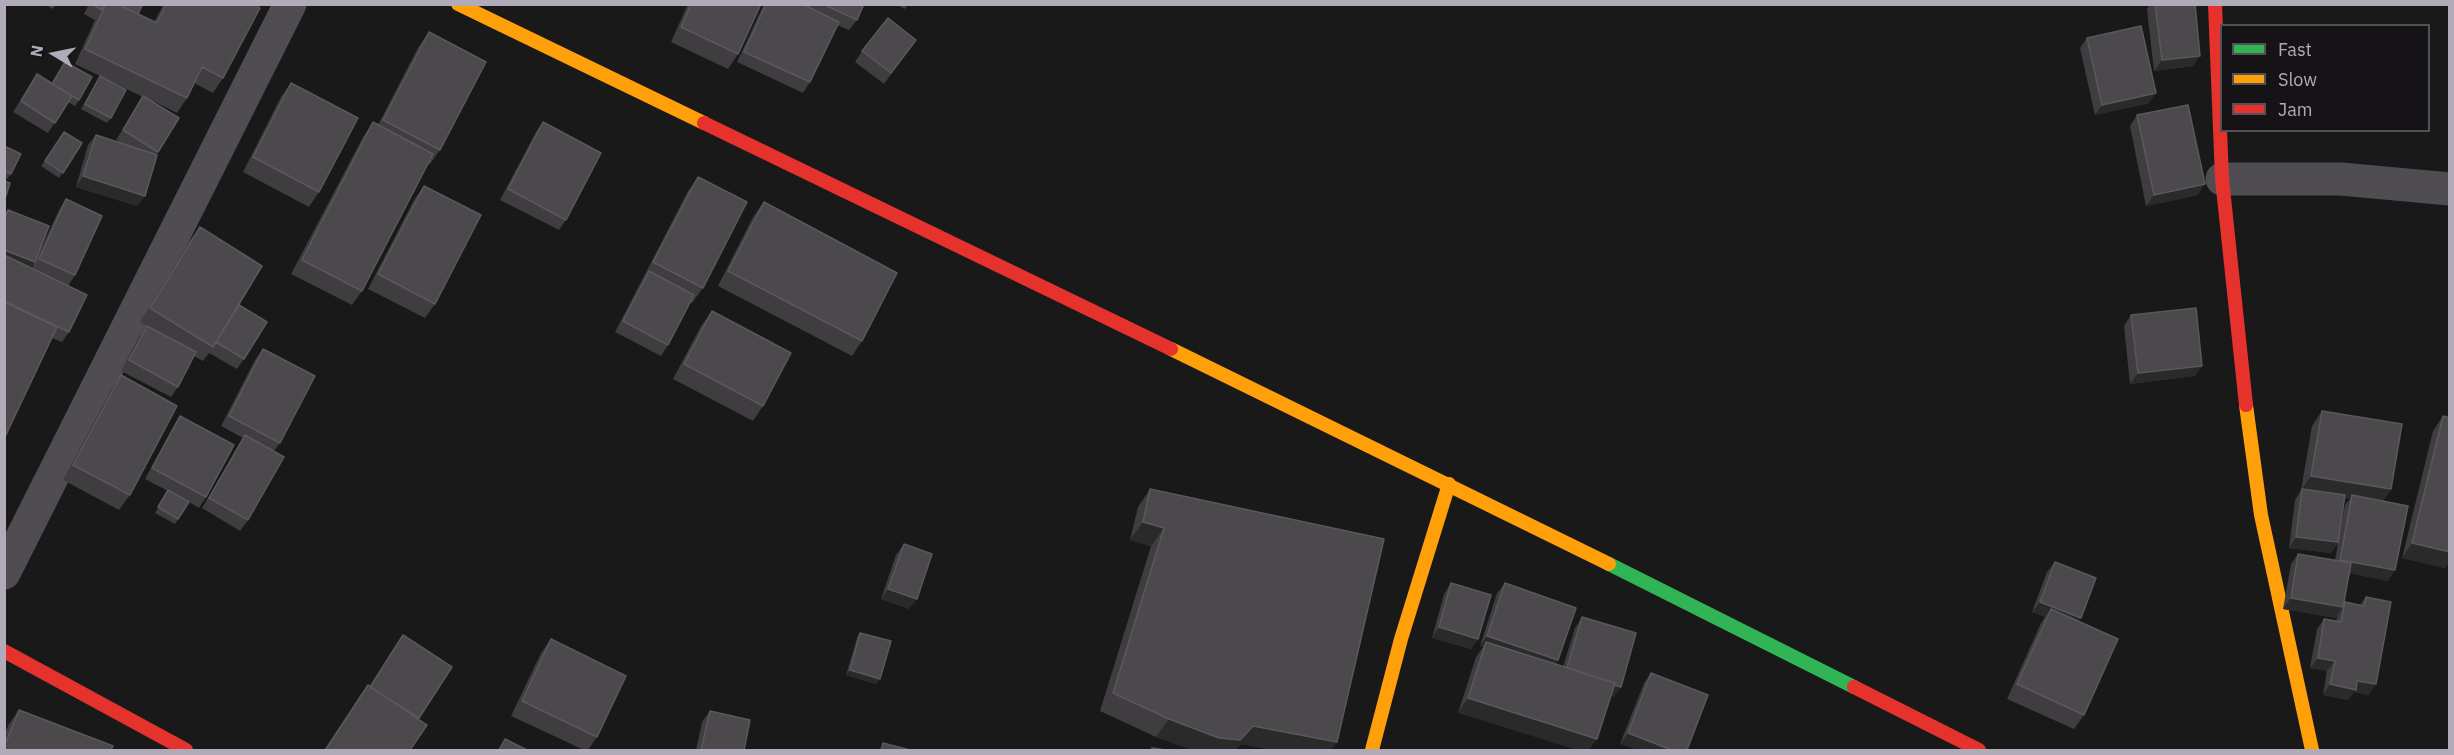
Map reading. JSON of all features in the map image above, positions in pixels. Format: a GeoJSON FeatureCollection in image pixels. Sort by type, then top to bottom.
{"type":"FeatureCollection","features":[{"type":"Feature","properties":{"kind":"street"},"geometry":{"type":"LineString","coordinates":[[4,573],[290,4]]}},
{"type":"Feature","properties":{"kind":"street"},"geometry":{"type":"LineString","coordinates":[[458,4],[1449,484],[1978,750]]}},
{"type":"Feature","properties":{"kind":"street"},"geometry":{"type":"LineString","coordinates":[[2215,4],[2220,129]]}},
{"type":"Feature","properties":{"kind":"street"},"geometry":{"type":"LineString","coordinates":[[2220,132],[2222,179],[2245,398],[2261,515],[2312,750]]}},
{"type":"Feature","properties":{"kind":"street"},"geometry":{"type":"LineString","coordinates":[[2222,179],[2341,179],[2450,189]]}},
{"type":"Feature","properties":{"kind":"street"},"geometry":{"type":"LineString","coordinates":[[1372,750],[1401,639],[1449,484]]}},
{"type":"Feature","properties":{"kind":"street"},"geometry":{"type":"LineString","coordinates":[[4,651],[186,750]]}},
{"type":"Feature","properties":{"kind":"building"},"geometry":{"type":"Polygon","coordinates":[[[92,4],[105,4],[102,10],[92,4]]]}},
{"type":"Feature","properties":{"kind":"building"},"geometry":{"type":"Polygon","coordinates":[[[106,4],[117,4],[157,23],[166,4],[254,4],[260,8],[223,78],[202,67],[187,98],[85,49],[106,4]]]}},
{"type":"Feature","properties":{"kind":"building"},"geometry":{"type":"Polygon","coordinates":[[[117,4],[143,4],[138,14],[117,4]]]}},
{"type":"Feature","properties":{"kind":"building"},"geometry":{"type":"Polygon","coordinates":[[[691,4],[761,4],[738,54],[681,27],[691,4]]]}},
{"type":"Feature","properties":{"kind":"building"},"geometry":{"type":"Polygon","coordinates":[[[766,4],[802,4],[839,22],[810,82],[744,52],[766,4]]]}},
{"type":"Feature","properties":{"kind":"building"},"geometry":{"type":"Polygon","coordinates":[[[823,4],[864,4],[857,20],[823,4]]]}},
{"type":"Feature","properties":{"kind":"building"},"geometry":{"type":"Polygon","coordinates":[[[2155,4],[2195,4],[2200,56],[2162,60],[2155,4]]]}},
{"type":"Feature","properties":{"kind":"building"},"geometry":{"type":"Polygon","coordinates":[[[888,18],[916,40],[891,73],[862,51],[888,18]]]}},
{"type":"Feature","properties":{"kind":"building"},"geometry":{"type":"Polygon","coordinates":[[[2141,26],[2156,93],[2102,105],[2087,38],[2141,26]]]}},
{"type":"Feature","properties":{"kind":"building"},"geometry":{"type":"Polygon","coordinates":[[[429,32],[486,62],[440,150],[383,120],[429,32]]]}},
{"type":"Feature","properties":{"kind":"building"},"geometry":{"type":"Polygon","coordinates":[[[65,62],[92,77],[79,100],[52,84],[65,62]]]}},
{"type":"Feature","properties":{"kind":"building"},"geometry":{"type":"Polygon","coordinates":[[[37,74],[72,96],[55,123],[21,101],[37,74]]]}},
{"type":"Feature","properties":{"kind":"building"},"geometry":{"type":"Polygon","coordinates":[[[100,76],[126,90],[111,118],[85,104],[100,76]]]}},
{"type":"Feature","properties":{"kind":"building"},"geometry":{"type":"Polygon","coordinates":[[[291,83],[358,118],[319,192],[253,157],[291,83]]]}},
{"type":"Feature","properties":{"kind":"building"},"geometry":{"type":"Polygon","coordinates":[[[143,96],[179,118],[158,152],[123,130],[143,96]]]}},
{"type":"Feature","properties":{"kind":"building"},"geometry":{"type":"Polygon","coordinates":[[[2188,105],[2205,184],[2154,195],[2137,115],[2188,105]]]}},
{"type":"Feature","properties":{"kind":"building"},"geometry":{"type":"Polygon","coordinates":[[[373,122],[433,154],[362,291],[302,260],[373,122]]]}},
{"type":"Feature","properties":{"kind":"building"},"geometry":{"type":"Polygon","coordinates":[[[543,122],[601,153],[566,220],[508,189],[543,122]]]}},
{"type":"Feature","properties":{"kind":"building"},"geometry":{"type":"Polygon","coordinates":[[[64,132],[82,143],[63,173],[45,161],[64,132]]]}},
{"type":"Feature","properties":{"kind":"building"},"geometry":{"type":"Polygon","coordinates":[[[96,135],[157,155],[145,196],[83,176],[96,135]]]}},
{"type":"Feature","properties":{"kind":"building"},"geometry":{"type":"Polygon","coordinates":[[[4,146],[21,154],[11,174],[4,170],[4,146]]]}},
{"type":"Feature","properties":{"kind":"building"},"geometry":{"type":"Polygon","coordinates":[[[698,177],[747,202],[703,288],[653,262],[698,177]]]}},
{"type":"Feature","properties":{"kind":"building"},"geometry":{"type":"Polygon","coordinates":[[[4,181],[10,183],[4,202],[4,181]]]}},
{"type":"Feature","properties":{"kind":"building"},"geometry":{"type":"Polygon","coordinates":[[[424,186],[481,215],[435,304],[378,274],[424,186]]]}},
{"type":"Feature","properties":{"kind":"building"},"geometry":{"type":"Polygon","coordinates":[[[66,199],[102,216],[75,275],[39,259],[66,199]]]}},
{"type":"Feature","properties":{"kind":"building"},"geometry":{"type":"Polygon","coordinates":[[[764,202],[897,273],[862,341],[728,271],[764,202]]]}},
{"type":"Feature","properties":{"kind":"building"},"geometry":{"type":"Polygon","coordinates":[[[8,210],[49,226],[35,262],[4,250],[4,220],[8,210]]]}},
{"type":"Feature","properties":{"kind":"building"},"geometry":{"type":"Polygon","coordinates":[[[200,227],[262,266],[213,347],[150,308],[200,227]]]}},
{"type":"Feature","properties":{"kind":"building"},"geometry":{"type":"Polygon","coordinates":[[[4,255],[87,295],[69,332],[4,301],[4,255]]]}},
{"type":"Feature","properties":{"kind":"building"},"geometry":{"type":"Polygon","coordinates":[[[649,271],[694,295],[668,345],[623,321],[649,271]]]}},
{"type":"Feature","properties":{"kind":"building"},"geometry":{"type":"Polygon","coordinates":[[[4,302],[57,327],[4,439],[4,302]]]}},
{"type":"Feature","properties":{"kind":"building"},"geometry":{"type":"Polygon","coordinates":[[[239,305],[267,322],[244,359],[216,342],[239,305]]]}},
{"type":"Feature","properties":{"kind":"building"},"geometry":{"type":"Polygon","coordinates":[[[2196,308],[2202,366],[2138,373],[2131,315],[2196,308]]]}},
{"type":"Feature","properties":{"kind":"building"},"geometry":{"type":"Polygon","coordinates":[[[712,311],[791,353],[763,406],[684,364],[712,311]]]}},
{"type":"Feature","properties":{"kind":"building"},"geometry":{"type":"Polygon","coordinates":[[[147,326],[196,352],[178,387],[129,360],[147,326]]]}},
{"type":"Feature","properties":{"kind":"building"},"geometry":{"type":"Polygon","coordinates":[[[263,349],[315,376],[280,443],[229,416],[263,349]]]}},
{"type":"Feature","properties":{"kind":"building"},"geometry":{"type":"Polygon","coordinates":[[[121,375],[177,406],[130,495],[73,465],[121,375]]]}},
{"type":"Feature","properties":{"kind":"building"},"geometry":{"type":"Polygon","coordinates":[[[2322,411],[2402,424],[2391,489],[2311,476],[2322,411]]]}},
{"type":"Feature","properties":{"kind":"building"},"geometry":{"type":"Polygon","coordinates":[[[180,416],[234,445],[206,497],[152,468],[180,416]]]}},
{"type":"Feature","properties":{"kind":"building"},"geometry":{"type":"Polygon","coordinates":[[[2443,416],[2450,418],[2450,552],[2412,543],[2443,416]]]}},
{"type":"Feature","properties":{"kind":"building"},"geometry":{"type":"Polygon","coordinates":[[[245,435],[284,457],[248,520],[209,498],[245,435]]]}},
{"type":"Feature","properties":{"kind":"building"},"geometry":{"type":"Polygon","coordinates":[[[1150,489],[1384,539],[1337,742],[1253,726],[1240,740],[1219,738],[1169,719],[1113,693],[1164,528],[1143,522],[1150,489]]]}},
{"type":"Feature","properties":{"kind":"building"},"geometry":{"type":"Polygon","coordinates":[[[2302,489],[2345,495],[2338,542],[2296,537],[2302,489]]]}},
{"type":"Feature","properties":{"kind":"building"},"geometry":{"type":"Polygon","coordinates":[[[168,490],[189,502],[178,519],[158,507],[168,490]]]}},
{"type":"Feature","properties":{"kind":"building"},"geometry":{"type":"Polygon","coordinates":[[[2352,495],[2408,506],[2395,570],[2340,560],[2352,495]]]}},
{"type":"Feature","properties":{"kind":"building"},"geometry":{"type":"Polygon","coordinates":[[[904,544],[932,554],[917,599],[888,589],[904,544]]]}},
{"type":"Feature","properties":{"kind":"building"},"geometry":{"type":"Polygon","coordinates":[[[2298,554],[2351,563],[2343,607],[2291,598],[2298,554]]]}},
{"type":"Feature","properties":{"kind":"building"},"geometry":{"type":"Polygon","coordinates":[[[2055,562],[2096,578],[2081,618],[2040,602],[2055,562]]]}},
{"type":"Feature","properties":{"kind":"building"},"geometry":{"type":"Polygon","coordinates":[[[1451,583],[1491,595],[1478,639],[1439,627],[1451,583]]]}},
{"type":"Feature","properties":{"kind":"building"},"geometry":{"type":"Polygon","coordinates":[[[1505,583],[1576,608],[1558,660],[1487,636],[1505,583]]]}},
{"type":"Feature","properties":{"kind":"building"},"geometry":{"type":"Polygon","coordinates":[[[2366,597],[2391,602],[2376,684],[2357,681],[2356,690],[2330,684],[2335,661],[2318,658],[2324,619],[2341,622],[2345,602],[2364,606],[2366,597]]]}},
{"type":"Feature","properties":{"kind":"building"},"geometry":{"type":"Polygon","coordinates":[[[2051,609],[2118,639],[2084,715],[2017,684],[2051,609]]]}},
{"type":"Feature","properties":{"kind":"building"},"geometry":{"type":"Polygon","coordinates":[[[1582,617],[1636,633],[1621,687],[1567,668],[1582,617]]]}},
{"type":"Feature","properties":{"kind":"building"},"geometry":{"type":"Polygon","coordinates":[[[860,633],[891,641],[880,679],[850,670],[860,633]]]}},
{"type":"Feature","properties":{"kind":"building"},"geometry":{"type":"Polygon","coordinates":[[[403,635],[452,667],[419,718],[370,687],[403,635]]]}},
{"type":"Feature","properties":{"kind":"building"},"geometry":{"type":"Polygon","coordinates":[[[551,639],[626,676],[597,737],[522,701],[551,639]]]}},
{"type":"Feature","properties":{"kind":"building"},"geometry":{"type":"Polygon","coordinates":[[[1486,642],[1615,683],[1597,739],[1468,698],[1486,642]]]}},
{"type":"Feature","properties":{"kind":"building"},"geometry":{"type":"Polygon","coordinates":[[[1651,673],[1708,695],[1687,750],[1672,750],[1628,733],[1651,673]]]}},
{"type":"Feature","properties":{"kind":"building"},"geometry":{"type":"Polygon","coordinates":[[[368,685],[427,725],[410,750],[326,749],[368,685]]]}},
{"type":"Feature","properties":{"kind":"building"},"geometry":{"type":"Polygon","coordinates":[[[19,710],[113,746],[111,750],[4,750],[19,710]]]}},
{"type":"Feature","properties":{"kind":"building"},"geometry":{"type":"Polygon","coordinates":[[[710,711],[750,720],[744,750],[701,750],[710,711]]]}},
{"type":"Feature","properties":{"kind":"building"},"geometry":{"type":"Polygon","coordinates":[[[505,739],[527,750],[499,750],[505,739]]]}},
{"type":"Feature","properties":{"kind":"building"},"geometry":{"type":"Polygon","coordinates":[[[883,743],[910,750],[881,750],[883,743]]]}},
{"type":"Feature","properties":{"kind":"traffic: fast"},"geometry":{"type":"LineString","coordinates":[[1609,564],[1854,687]]}},
{"type":"Feature","properties":{"kind":"traffic: slow"},"geometry":{"type":"LineString","coordinates":[[458,4],[704,123]]}},
{"type":"Feature","properties":{"kind":"traffic: slow"},"geometry":{"type":"LineString","coordinates":[[1171,349],[1609,564]]}},
{"type":"Feature","properties":{"kind":"traffic: slow"},"geometry":{"type":"LineString","coordinates":[[2246,405],[2261,515],[2312,750]]}},
{"type":"Feature","properties":{"kind":"traffic: slow"},"geometry":{"type":"LineString","coordinates":[[1372,750],[1401,639],[1449,484]]}},
{"type":"Feature","properties":{"kind":"traffic: jam"},"geometry":{"type":"LineString","coordinates":[[2215,4],[2220,129]]}},
{"type":"Feature","properties":{"kind":"traffic: jam"},"geometry":{"type":"LineString","coordinates":[[704,123],[1171,349]]}},
{"type":"Feature","properties":{"kind":"traffic: jam"},"geometry":{"type":"LineString","coordinates":[[2220,132],[2222,179],[2246,405]]}},
{"type":"Feature","properties":{"kind":"traffic: jam"},"geometry":{"type":"LineString","coordinates":[[4,651],[186,750]]}},
{"type":"Feature","properties":{"kind":"traffic: jam"},"geometry":{"type":"LineString","coordinates":[[1854,687],[1979,750]]}}]}
